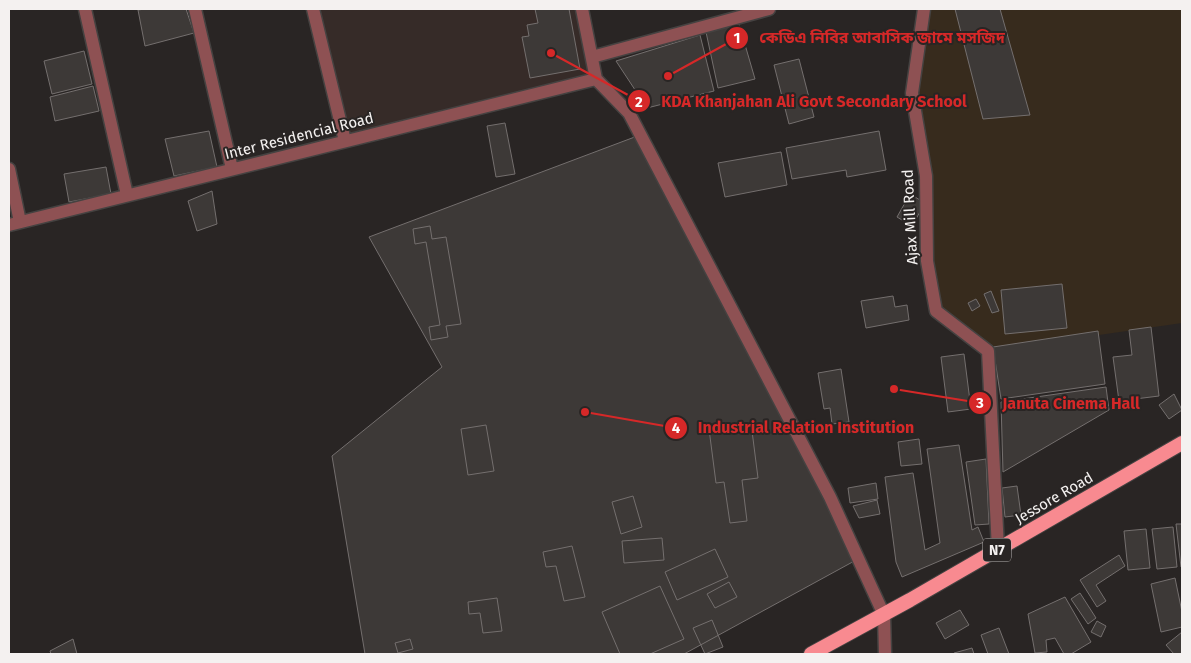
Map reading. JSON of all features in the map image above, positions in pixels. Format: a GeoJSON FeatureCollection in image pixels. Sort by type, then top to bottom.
{"type":"FeatureCollection","features":[{"type":"Feature","properties":{"kind":"highway","name":"Jessore Road"},"geometry":{"type":"LineString","coordinates":[[811,654],[884,615],[1182,443]]}},
{"type":"Feature","properties":{"kind":"street"},"geometry":{"type":"LineString","coordinates":[[85,9],[127,196]]}},
{"type":"Feature","properties":{"kind":"street"},"geometry":{"type":"LineString","coordinates":[[195,9],[232,169]]}},
{"type":"Feature","properties":{"kind":"street"},"geometry":{"type":"LineString","coordinates":[[313,9],[345,141]]}},
{"type":"Feature","properties":{"kind":"street"},"geometry":{"type":"LineString","coordinates":[[582,9],[596,79],[628,113],[830,497],[884,615],[885,654]]}},
{"type":"Feature","properties":{"kind":"street"},"geometry":{"type":"LineString","coordinates":[[592,57],[769,9]]}},
{"type":"Feature","properties":{"kind":"street","name":"Ajax Mill Road"},"geometry":{"type":"LineString","coordinates":[[924,9],[912,93],[926,176],[927,261],[936,311],[988,351],[998,550]]}},
{"type":"Feature","properties":{"kind":"street","name":"Inter Residencial Road"},"geometry":{"type":"LineString","coordinates":[[14,223],[596,79]]}},
{"type":"Feature","properties":{"kind":"street"},"geometry":{"type":"LineString","coordinates":[[9,169],[14,223]]}},
{"type":"Feature","properties":{"kind":"shaded area"},"geometry":{"type":"Polygon","coordinates":[[[314,9],[580,9],[596,79],[345,141],[314,9]]]}},
{"type":"Feature","properties":{"kind":"shaded area"},"geometry":{"type":"Polygon","coordinates":[[[924,9],[1182,9],[1182,323],[988,351],[936,311],[926,176],[912,93],[924,9]]]}},
{"type":"Feature","properties":{"kind":"building"},"geometry":{"type":"Polygon","coordinates":[[[186,9],[194,33],[145,46],[138,10],[186,9]]]}},
{"type":"Feature","properties":{"kind":"building"},"geometry":{"type":"Polygon","coordinates":[[[535,9],[569,9],[580,69],[530,78],[522,37],[529,36],[527,25],[538,23],[535,9]]]}},
{"type":"Feature","properties":{"kind":"building"},"geometry":{"type":"Polygon","coordinates":[[[955,9],[1000,9],[1030,115],[983,119],[955,9]]]}},
{"type":"Feature","properties":{"kind":"building"},"geometry":{"type":"Polygon","coordinates":[[[739,24],[755,79],[718,88],[706,32],[739,24]]]}},
{"type":"Feature","properties":{"kind":"building"},"geometry":{"type":"Polygon","coordinates":[[[700,35],[714,91],[647,108],[616,61],[700,35]]]}},
{"type":"Feature","properties":{"kind":"building"},"geometry":{"type":"Polygon","coordinates":[[[84,51],[92,84],[52,94],[44,61],[84,51]]]}},
{"type":"Feature","properties":{"kind":"building"},"geometry":{"type":"Polygon","coordinates":[[[799,59],[814,117],[789,124],[774,65],[799,59]]]}},
{"type":"Feature","properties":{"kind":"building"},"geometry":{"type":"Polygon","coordinates":[[[93,86],[99,111],[55,121],[50,97],[93,86]]]}},
{"type":"Feature","properties":{"kind":"building"},"geometry":{"type":"Polygon","coordinates":[[[505,123],[515,174],[496,177],[487,126],[505,123]]]}},
{"type":"Feature","properties":{"kind":"building"},"geometry":{"type":"Polygon","coordinates":[[[209,131],[217,167],[174,176],[165,139],[209,131]]]}},
{"type":"Feature","properties":{"kind":"building"},"geometry":{"type":"Polygon","coordinates":[[[879,131],[886,170],[847,177],[846,170],[792,179],[786,148],[879,131]]]}},
{"type":"Feature","properties":{"kind":"building"},"geometry":{"type":"Polygon","coordinates":[[[640,135],[858,559],[684,654],[365,654],[332,456],[442,367],[369,237],[640,135]]]}},
{"type":"Feature","properties":{"kind":"building"},"geometry":{"type":"Polygon","coordinates":[[[781,152],[787,185],[725,197],[718,163],[781,152]]]}},
{"type":"Feature","properties":{"kind":"building"},"geometry":{"type":"Polygon","coordinates":[[[106,167],[111,194],[69,202],[64,174],[106,167]]]}},
{"type":"Feature","properties":{"kind":"building"},"geometry":{"type":"Polygon","coordinates":[[[212,191],[217,224],[197,231],[188,201],[212,191]]]}},
{"type":"Feature","properties":{"kind":"building"},"geometry":{"type":"Polygon","coordinates":[[[910,194],[925,203],[912,226],[897,217],[910,194]]]}},
{"type":"Feature","properties":{"kind":"building"},"geometry":{"type":"Polygon","coordinates":[[[430,226],[432,239],[446,237],[461,324],[446,326],[448,337],[431,340],[429,327],[440,325],[426,242],[415,244],[413,229],[430,226]]]}},
{"type":"Feature","properties":{"kind":"building"},"geometry":{"type":"Polygon","coordinates":[[[1062,284],[1067,328],[1005,334],[1001,290],[1062,284]]]}},
{"type":"Feature","properties":{"kind":"building"},"geometry":{"type":"Polygon","coordinates":[[[991,291],[999,311],[992,313],[984,294],[991,291]]]}},
{"type":"Feature","properties":{"kind":"building"},"geometry":{"type":"Polygon","coordinates":[[[893,296],[895,307],[907,305],[909,320],[866,328],[861,301],[893,296]]]}},
{"type":"Feature","properties":{"kind":"building"},"geometry":{"type":"Polygon","coordinates":[[[976,299],[980,306],[972,311],[968,303],[976,299]]]}},
{"type":"Feature","properties":{"kind":"building"},"geometry":{"type":"Polygon","coordinates":[[[1151,327],[1159,396],[1119,401],[1113,357],[1132,355],[1129,330],[1151,327]]]}},
{"type":"Feature","properties":{"kind":"building"},"geometry":{"type":"Polygon","coordinates":[[[1098,331],[1105,384],[1001,399],[993,347],[1098,331]]]}},
{"type":"Feature","properties":{"kind":"building"},"geometry":{"type":"Polygon","coordinates":[[[964,354],[971,409],[948,412],[941,357],[964,354]]]}},
{"type":"Feature","properties":{"kind":"building"},"geometry":{"type":"Polygon","coordinates":[[[841,369],[849,422],[832,424],[830,408],[824,409],[818,373],[841,369]]]}},
{"type":"Feature","properties":{"kind":"building"},"geometry":{"type":"Polygon","coordinates":[[[1106,387],[1109,410],[1003,472],[1001,402],[1106,387]]]}},
{"type":"Feature","properties":{"kind":"building"},"geometry":{"type":"Polygon","coordinates":[[[1174,394],[1182,410],[1169,419],[1159,405],[1174,394]]]}},
{"type":"Feature","properties":{"kind":"building"},"geometry":{"type":"Polygon","coordinates":[[[751,423],[758,478],[742,480],[747,521],[730,523],[724,482],[716,483],[709,429],[751,423]]]}},
{"type":"Feature","properties":{"kind":"building"},"geometry":{"type":"Polygon","coordinates":[[[486,425],[494,471],[468,475],[461,429],[486,425]]]}},
{"type":"Feature","properties":{"kind":"building"},"geometry":{"type":"Polygon","coordinates":[[[919,439],[922,464],[901,466],[898,442],[919,439]]]}},
{"type":"Feature","properties":{"kind":"building"},"geometry":{"type":"Polygon","coordinates":[[[959,445],[972,530],[978,527],[984,542],[902,577],[896,562],[885,477],[913,473],[925,550],[940,543],[927,449],[959,445]]]}},
{"type":"Feature","properties":{"kind":"building"},"geometry":{"type":"Polygon","coordinates":[[[986,459],[989,524],[975,525],[966,462],[986,459]]]}},
{"type":"Feature","properties":{"kind":"building"},"geometry":{"type":"Polygon","coordinates":[[[876,483],[878,499],[850,503],[848,488],[876,483]]]}},
{"type":"Feature","properties":{"kind":"building"},"geometry":{"type":"Polygon","coordinates":[[[1017,486],[1021,515],[1005,517],[1002,488],[1017,486]]]}},
{"type":"Feature","properties":{"kind":"building"},"geometry":{"type":"Polygon","coordinates":[[[633,496],[642,527],[621,534],[612,502],[633,496]]]}},
{"type":"Feature","properties":{"kind":"building"},"geometry":{"type":"Polygon","coordinates":[[[877,500],[880,514],[859,518],[853,506],[877,500]]]}},
{"type":"Feature","properties":{"kind":"building"},"geometry":{"type":"Polygon","coordinates":[[[1176,524],[1182,524],[1182,567],[1181,567],[1176,524]]]}},
{"type":"Feature","properties":{"kind":"building"},"geometry":{"type":"Polygon","coordinates":[[[1173,527],[1177,567],[1157,569],[1152,529],[1173,527]]]}},
{"type":"Feature","properties":{"kind":"building"},"geometry":{"type":"Polygon","coordinates":[[[1146,529],[1150,568],[1128,570],[1124,531],[1146,529]]]}},
{"type":"Feature","properties":{"kind":"building"},"geometry":{"type":"Polygon","coordinates":[[[662,538],[664,560],[624,563],[622,541],[662,538]]]}},
{"type":"Feature","properties":{"kind":"building"},"geometry":{"type":"Polygon","coordinates":[[[572,546],[585,597],[564,601],[556,566],[546,567],[543,552],[572,546]]]}},
{"type":"Feature","properties":{"kind":"building"},"geometry":{"type":"Polygon","coordinates":[[[715,549],[728,577],[677,600],[665,572],[715,549]]]}},
{"type":"Feature","properties":{"kind":"building"},"geometry":{"type":"Polygon","coordinates":[[[1119,555],[1125,566],[1096,585],[1106,601],[1097,607],[1080,580],[1119,555]]]}},
{"type":"Feature","properties":{"kind":"building"},"geometry":{"type":"Polygon","coordinates":[[[1175,578],[1182,612],[1182,627],[1161,632],[1151,584],[1175,578]]]}},
{"type":"Feature","properties":{"kind":"building"},"geometry":{"type":"Polygon","coordinates":[[[729,582],[737,597],[715,608],[707,594],[729,582]]]}},
{"type":"Feature","properties":{"kind":"building"},"geometry":{"type":"Polygon","coordinates":[[[660,586],[684,639],[650,654],[620,654],[602,612],[660,586]]]}},
{"type":"Feature","properties":{"kind":"building"},"geometry":{"type":"Polygon","coordinates":[[[1080,593],[1096,618],[1088,624],[1071,599],[1080,593]]]}},
{"type":"Feature","properties":{"kind":"building"},"geometry":{"type":"Polygon","coordinates":[[[1065,597],[1091,642],[1071,654],[1064,654],[1055,638],[1046,640],[1047,652],[1035,653],[1028,614],[1065,597]]]}},
{"type":"Feature","properties":{"kind":"building"},"geometry":{"type":"Polygon","coordinates":[[[497,598],[502,631],[483,633],[480,613],[469,614],[468,602],[497,598]]]}},
{"type":"Feature","properties":{"kind":"building"},"geometry":{"type":"Polygon","coordinates":[[[960,610],[969,625],[945,639],[936,623],[960,610]]]}},
{"type":"Feature","properties":{"kind":"building"},"geometry":{"type":"Polygon","coordinates":[[[712,620],[723,647],[705,654],[693,628],[712,620]]]}},
{"type":"Feature","properties":{"kind":"building"},"geometry":{"type":"Polygon","coordinates":[[[1097,621],[1106,626],[1101,637],[1091,632],[1097,621]]]}},
{"type":"Feature","properties":{"kind":"building"},"geometry":{"type":"Polygon","coordinates":[[[999,628],[1009,654],[988,654],[981,635],[999,628]]]}},
{"type":"Feature","properties":{"kind":"building"},"geometry":{"type":"Polygon","coordinates":[[[1182,632],[1182,654],[1174,654],[1166,645],[1182,632]]]}},
{"type":"Feature","properties":{"kind":"building"},"geometry":{"type":"Polygon","coordinates":[[[73,639],[77,654],[51,654],[50,651],[73,639]]]}},
{"type":"Feature","properties":{"kind":"building"},"geometry":{"type":"Polygon","coordinates":[[[410,639],[413,649],[398,653],[395,643],[410,639]]]}},
{"type":"Feature","properties":{"kind":"building"},"geometry":{"type":"Polygon","coordinates":[[[972,648],[974,654],[954,653],[972,648]]]}},
{"type":"Feature","properties":{"kind":"place","name":"KDA Khanjahan Ali Govt Secondary School"},"geometry":{"type":"Point","coordinates":[551,53]}},
{"type":"Feature","properties":{"kind":"place","name":"কেডিএ নিবির আবাসিক জামে মসজিদ"},"geometry":{"type":"Point","coordinates":[668,76]}},
{"type":"Feature","properties":{"kind":"place","name":"Januta Cinema Hall"},"geometry":{"type":"Point","coordinates":[894,389]}},
{"type":"Feature","properties":{"kind":"place","name":"Industrial Relation Institution"},"geometry":{"type":"Point","coordinates":[585,412]}}]}
